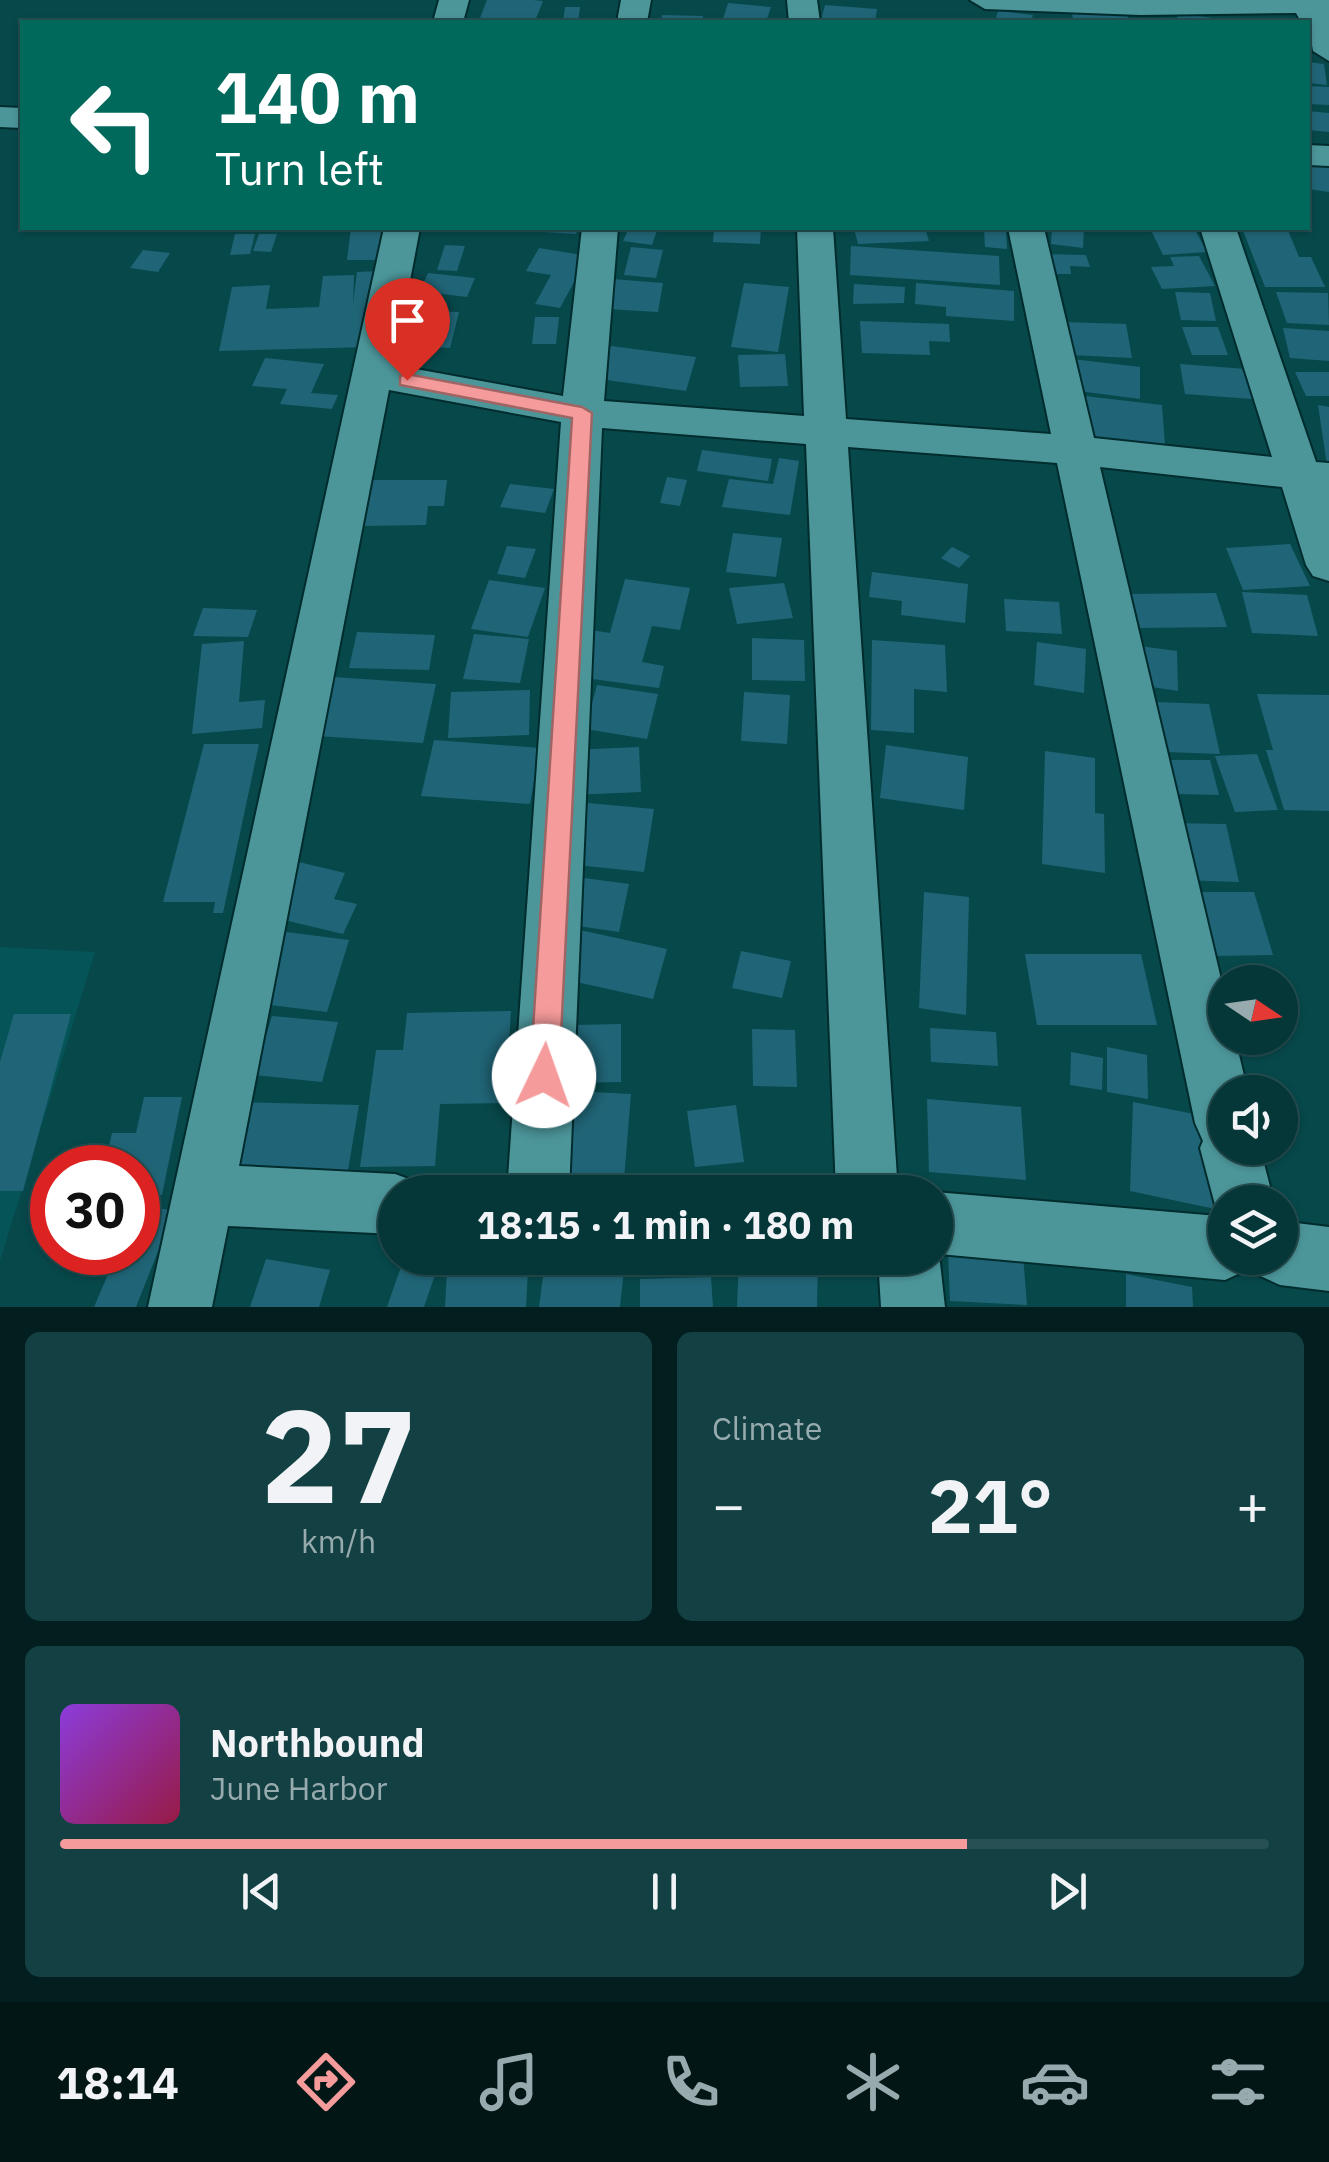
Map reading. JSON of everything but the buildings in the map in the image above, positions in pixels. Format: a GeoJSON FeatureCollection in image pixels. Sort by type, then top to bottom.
{"type":"FeatureCollection","features":[{"type":"Feature","properties":{"kind":"street"},"geometry":{"type":"LineString","coordinates":[[986,0],[1141,10],[1314,2],[1329,51]]}},
{"type":"Feature","properties":{"kind":"street"},"geometry":{"type":"LineString","coordinates":[[180,1307],[402,230]]}},
{"type":"Feature","properties":{"kind":"street"},"geometry":{"type":"LineString","coordinates":[[539,1175],[582,413],[600,230]]}},
{"type":"Feature","properties":{"kind":"street"},"geometry":{"type":"LineString","coordinates":[[816,230],[866,1175]]}},
{"type":"Feature","properties":{"kind":"street"},"geometry":{"type":"LineString","coordinates":[[1026,230],[1214,1075]]}},
{"type":"Feature","properties":{"kind":"street"},"geometry":{"type":"LineString","coordinates":[[1219,230],[1313,478],[1329,565]]}},
{"type":"Feature","properties":{"kind":"street"},"geometry":{"type":"LineString","coordinates":[[372,374],[582,413],[1076,450],[1313,478]]}},
{"type":"Feature","properties":{"kind":"street"},"geometry":{"type":"LineString","coordinates":[[203,1195],[378,1203]]}},
{"type":"Feature","properties":{"kind":"street"},"geometry":{"type":"LineString","coordinates":[[953,1224],[1208,1246]]}},
{"type":"Feature","properties":{"kind":"street"},"geometry":{"type":"LineString","coordinates":[[1298,1255],[1329,1258]]}},
{"type":"Feature","properties":{"kind":"street"},"geometry":{"type":"LineString","coordinates":[[910,1275],[912,1307]]}},
{"type":"Feature","properties":{"kind":"shaded area"},"geometry":{"type":"Polygon","coordinates":[[[0,947],[95,952],[36,1145],[30,1145],[30,1163],[0,1261],[0,947]]]}},
{"type":"Feature","properties":{"kind":"route"},"geometry":{"type":"LineString","coordinates":[[407,380],[582,413],[544,1076]]}}]}
